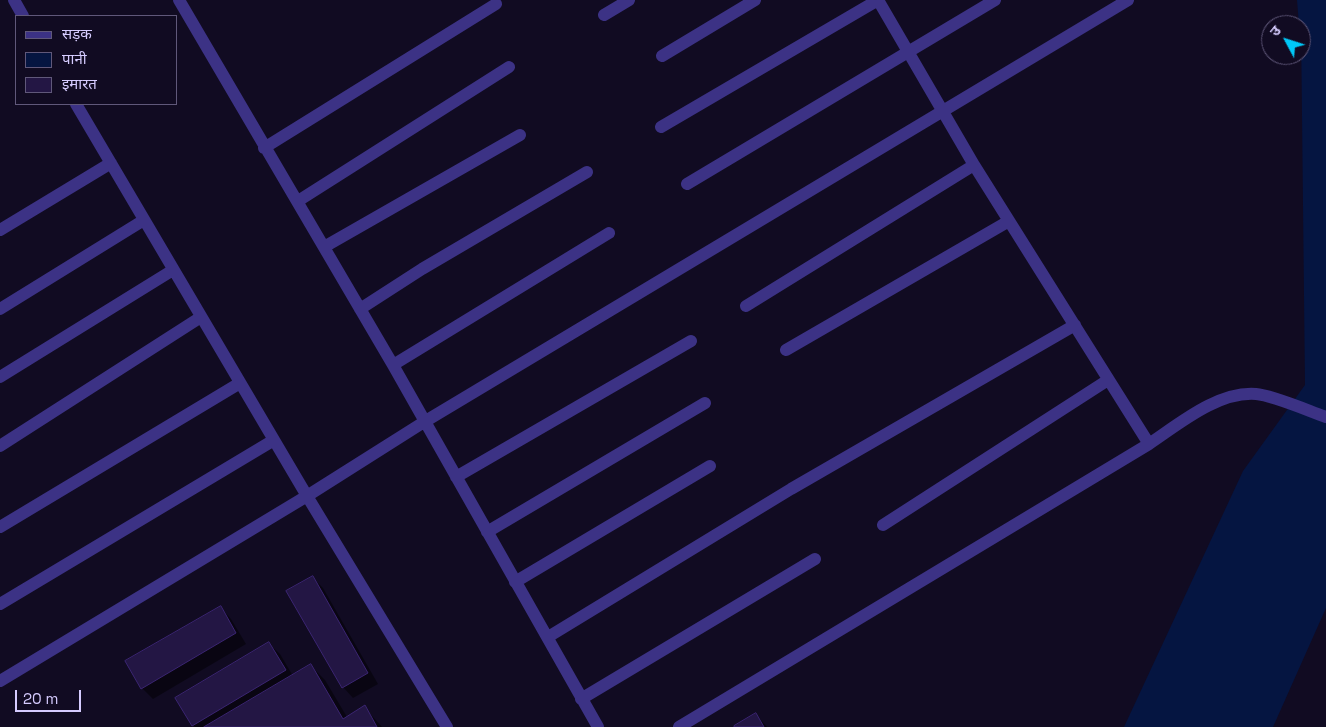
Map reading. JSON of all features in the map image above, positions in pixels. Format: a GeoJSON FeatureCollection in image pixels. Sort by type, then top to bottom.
{"type":"FeatureCollection","features":[{"type":"Feature","properties":{"kind":"street"},"geometry":{"type":"LineString","coordinates":[[14,0],[22,15]]}},
{"type":"Feature","properties":{"kind":"street"},"geometry":{"type":"LineString","coordinates":[[179,0],[264,148],[298,201],[598,727]]}},
{"type":"Feature","properties":{"kind":"street"},"geometry":{"type":"LineString","coordinates":[[604,15],[629,0]]}},
{"type":"Feature","properties":{"kind":"street"},"geometry":{"type":"LineString","coordinates":[[662,56],[755,0]]}},
{"type":"Feature","properties":{"kind":"street"},"geometry":{"type":"LineString","coordinates":[[661,128],[878,0],[907,53],[974,165],[1149,444]]}},
{"type":"Feature","properties":{"kind":"street"},"geometry":{"type":"LineString","coordinates":[[687,184],[995,0]]}},
{"type":"Feature","properties":{"kind":"street"},"geometry":{"type":"LineString","coordinates":[[0,681],[307,496],[424,422],[1128,0]]}},
{"type":"Feature","properties":{"kind":"street"},"geometry":{"type":"LineString","coordinates":[[264,148],[496,4]]}},
{"type":"Feature","properties":{"kind":"street"},"geometry":{"type":"LineString","coordinates":[[298,201],[510,67]]}},
{"type":"Feature","properties":{"kind":"street"},"geometry":{"type":"LineString","coordinates":[[77,105],[307,496],[447,727]]}},
{"type":"Feature","properties":{"kind":"street"},"geometry":{"type":"LineString","coordinates":[[324,247],[520,135]]}},
{"type":"Feature","properties":{"kind":"street"},"geometry":{"type":"LineString","coordinates":[[0,230],[112,163]]}},
{"type":"Feature","properties":{"kind":"street"},"geometry":{"type":"LineString","coordinates":[[746,306],[974,165]]}},
{"type":"Feature","properties":{"kind":"street"},"geometry":{"type":"LineString","coordinates":[[360,309],[422,269],[587,172]]}},
{"type":"Feature","properties":{"kind":"street"},"geometry":{"type":"LineString","coordinates":[[0,308],[144,220]]}},
{"type":"Feature","properties":{"kind":"street"},"geometry":{"type":"LineString","coordinates":[[786,350],[1009,221]]}},
{"type":"Feature","properties":{"kind":"street"},"geometry":{"type":"LineString","coordinates":[[393,366],[609,233]]}},
{"type":"Feature","properties":{"kind":"street"},"geometry":{"type":"LineString","coordinates":[[0,377],[173,270]]}},
{"type":"Feature","properties":{"kind":"street"},"geometry":{"type":"LineString","coordinates":[[0,446],[201,317]]}},
{"type":"Feature","properties":{"kind":"street"},"geometry":{"type":"LineString","coordinates":[[548,637],[792,489],[1075,325]]}},
{"type":"Feature","properties":{"kind":"street"},"geometry":{"type":"LineString","coordinates":[[456,477],[691,341]]}},
{"type":"Feature","properties":{"kind":"street"},"geometry":{"type":"LineString","coordinates":[[883,524],[1108,380]]}},
{"type":"Feature","properties":{"kind":"street"},"geometry":{"type":"LineString","coordinates":[[0,527],[240,383]]}},
{"type":"Feature","properties":{"kind":"street"},"geometry":{"type":"LineString","coordinates":[[679,727],[1211,405],[1232,397],[1257,394],[1326,417]]}},
{"type":"Feature","properties":{"kind":"street"},"geometry":{"type":"LineString","coordinates":[[486,532],[705,403]]}},
{"type":"Feature","properties":{"kind":"street"},"geometry":{"type":"LineString","coordinates":[[0,604],[274,440]]}},
{"type":"Feature","properties":{"kind":"street"},"geometry":{"type":"LineString","coordinates":[[515,582],[710,466]]}},
{"type":"Feature","properties":{"kind":"street"},"geometry":{"type":"LineString","coordinates":[[581,699],[816,559]]}},
{"type":"Feature","properties":{"kind":"water"},"geometry":{"type":"Polygon","coordinates":[[[1297,0],[1326,0],[1326,608],[1273,727],[1124,727],[1243,471],[1305,385],[1301,65],[1311,65],[1311,15],[1298,15],[1297,0]]]}},
{"type":"Feature","properties":{"kind":"building"},"geometry":{"type":"Polygon","coordinates":[[[313,576],[368,673],[342,688],[286,591],[313,576]]]}},
{"type":"Feature","properties":{"kind":"building"},"geometry":{"type":"Polygon","coordinates":[[[221,606],[236,633],[141,689],[125,661],[221,606]]]}},
{"type":"Feature","properties":{"kind":"building"},"geometry":{"type":"Polygon","coordinates":[[[269,642],[286,670],[192,726],[175,698],[269,642]]]}},
{"type":"Feature","properties":{"kind":"building"},"geometry":{"type":"Polygon","coordinates":[[[311,664],[343,719],[365,705],[377,727],[204,727],[311,664]]]}},
{"type":"Feature","properties":{"kind":"building"},"geometry":{"type":"Polygon","coordinates":[[[756,713],[764,727],[734,727],[734,726],[756,713]]]}}]}
